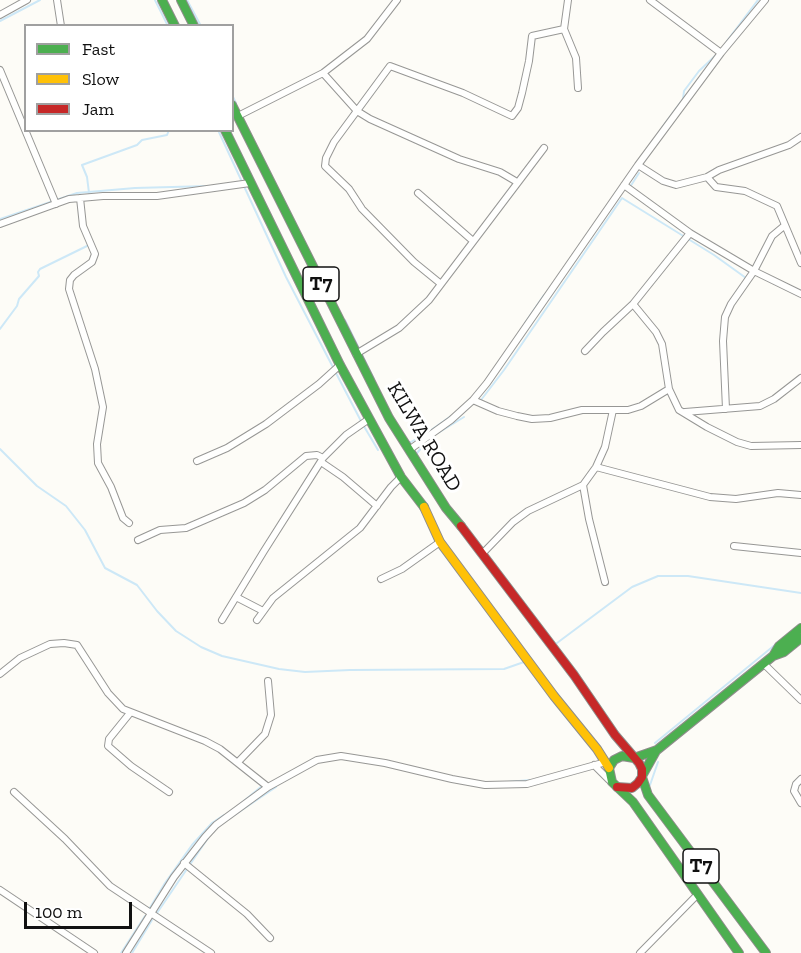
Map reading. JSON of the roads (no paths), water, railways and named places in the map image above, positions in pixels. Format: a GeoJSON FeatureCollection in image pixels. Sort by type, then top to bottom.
{"type":"FeatureCollection","features":[{"type":"Feature","properties":{"kind":"main road"},"geometry":{"type":"LineString","coordinates":[[162,0],[174,24]]}},
{"type":"Feature","properties":{"kind":"main road"},"geometry":{"type":"LineString","coordinates":[[181,0],[193,24]]}},
{"type":"Feature","properties":{"kind":"main road","name":"KILWA ROAD"},"geometry":{"type":"LineString","coordinates":[[234,109],[389,418],[446,508],[483,553],[634,758]]}},
{"type":"Feature","properties":{"kind":"main road","name":"KILWA ROAD"},"geometry":{"type":"LineString","coordinates":[[226,132],[340,364],[401,477],[427,511],[441,542],[608,765]]}},
{"type":"Feature","properties":{"kind":"main road"},"geometry":{"type":"LineString","coordinates":[[608,765],[622,756],[634,758],[657,750],[764,664],[779,646],[801,628]]}},
{"type":"Feature","properties":{"kind":"main road"},"geometry":{"type":"LineString","coordinates":[[773,656],[784,652],[801,638]]}},
{"type":"Feature","properties":{"kind":"main road"},"geometry":{"type":"LineString","coordinates":[[614,785],[625,789],[632,788],[642,777],[657,750]]}},
{"type":"Feature","properties":{"kind":"main road","name":"T7"},"geometry":{"type":"LineString","coordinates":[[634,758],[642,770],[648,795],[766,953]]}},
{"type":"Feature","properties":{"kind":"main road","name":"T7"},"geometry":{"type":"LineString","coordinates":[[608,765],[609,775],[614,785],[633,802],[739,953]]}},
{"type":"Feature","properties":{"kind":"street"},"geometry":{"type":"LineString","coordinates":[[0,15],[27,0]]}},
{"type":"Feature","properties":{"kind":"street"},"geometry":{"type":"LineString","coordinates":[[57,0],[61,24]]}},
{"type":"Feature","properties":{"kind":"street"},"geometry":{"type":"LineString","coordinates":[[238,116],[323,73],[367,39],[397,0]]}},
{"type":"Feature","properties":{"kind":"street"},"geometry":{"type":"LineString","coordinates":[[568,0],[564,29],[576,58],[578,88]]}},
{"type":"Feature","properties":{"kind":"street"},"geometry":{"type":"LineString","coordinates":[[650,0],[721,53]]}},
{"type":"Feature","properties":{"kind":"street"},"geometry":{"type":"LineString","coordinates":[[409,450],[451,420],[473,400],[501,365],[638,165],[721,53],[765,0]]}},
{"type":"Feature","properties":{"kind":"street"},"geometry":{"type":"LineString","coordinates":[[441,284],[414,262],[362,209],[349,189],[325,166],[326,158],[334,142],[380,76],[390,66],[463,93],[512,116],[518,108],[522,93],[532,36],[564,29]]}},
{"type":"Feature","properties":{"kind":"street"},"geometry":{"type":"LineString","coordinates":[[0,70],[24,127]]}},
{"type":"Feature","properties":{"kind":"street"},"geometry":{"type":"LineString","coordinates":[[323,73],[357,111],[388,128],[459,159],[500,172],[517,182]]}},
{"type":"Feature","properties":{"kind":"street"},"geometry":{"type":"LineString","coordinates":[[26,132],[56,204]]}},
{"type":"Feature","properties":{"kind":"street"},"geometry":{"type":"LineString","coordinates":[[638,165],[663,181],[676,185],[707,177],[718,170],[789,144],[801,137]]}},
{"type":"Feature","properties":{"kind":"street"},"geometry":{"type":"LineString","coordinates":[[356,354],[399,328],[413,316],[441,284],[544,148]]}},
{"type":"Feature","properties":{"kind":"street"},"geometry":{"type":"LineString","coordinates":[[707,177],[716,187],[745,191],[777,206],[801,263]]}},
{"type":"Feature","properties":{"kind":"street"},"geometry":{"type":"LineString","coordinates":[[0,224],[80,198],[157,196],[250,183]]}},
{"type":"Feature","properties":{"kind":"street"},"geometry":{"type":"LineString","coordinates":[[624,185],[690,233],[754,271],[800,293]]}},
{"type":"Feature","properties":{"kind":"street"},"geometry":{"type":"LineString","coordinates":[[418,193],[473,241]]}},
{"type":"Feature","properties":{"kind":"street"},"geometry":{"type":"LineString","coordinates":[[80,198],[83,226],[95,254],[92,262],[70,280],[69,289],[95,369],[103,406],[97,444],[98,463],[111,487],[123,518],[129,523]]}},
{"type":"Feature","properties":{"kind":"street"},"geometry":{"type":"LineString","coordinates":[[726,409],[723,341],[725,317],[730,304],[754,271],[772,236],[784,226]]}},
{"type":"Feature","properties":{"kind":"street"},"geometry":{"type":"LineString","coordinates":[[585,351],[633,304],[690,233]]}},
{"type":"Feature","properties":{"kind":"street"},"geometry":{"type":"LineString","coordinates":[[633,304],[656,332],[662,344],[669,389],[676,407],[683,413],[737,442],[751,446],[801,445]]}},
{"type":"Feature","properties":{"kind":"street"},"geometry":{"type":"LineString","coordinates":[[197,461],[227,448],[266,424],[319,384],[340,364]]}},
{"type":"Feature","properties":{"kind":"street"},"geometry":{"type":"LineString","coordinates":[[683,413],[760,406],[774,399],[801,378]]}},
{"type":"Feature","properties":{"kind":"street"},"geometry":{"type":"LineString","coordinates":[[473,400],[498,411],[532,418],[550,418],[582,410],[628,410],[641,406],[669,389]]}},
{"type":"Feature","properties":{"kind":"street"},"geometry":{"type":"LineString","coordinates":[[483,553],[513,522],[528,511],[583,485],[596,467],[605,447],[613,410]]}},
{"type":"Feature","properties":{"kind":"street"},"geometry":{"type":"LineString","coordinates":[[222,620],[322,460],[346,435],[369,419]]}},
{"type":"Feature","properties":{"kind":"street"},"geometry":{"type":"LineString","coordinates":[[138,540],[160,530],[186,528],[244,503],[265,490],[306,456],[318,455],[377,506]]}},
{"type":"Feature","properties":{"kind":"street"},"geometry":{"type":"LineString","coordinates":[[596,467],[710,497],[736,499],[778,493],[801,495]]}},
{"type":"Feature","properties":{"kind":"street"},"geometry":{"type":"LineString","coordinates":[[257,620],[273,598],[352,536],[391,486],[401,477]]}},
{"type":"Feature","properties":{"kind":"street"},"geometry":{"type":"LineString","coordinates":[[583,485],[605,582]]}},
{"type":"Feature","properties":{"kind":"street"},"geometry":{"type":"LineString","coordinates":[[381,579],[402,569],[441,542]]}},
{"type":"Feature","properties":{"kind":"street"},"geometry":{"type":"LineString","coordinates":[[734,546],[801,553]]}},
{"type":"Feature","properties":{"kind":"street"},"geometry":{"type":"LineString","coordinates":[[236,597],[263,611]]}},
{"type":"Feature","properties":{"kind":"street"},"geometry":{"type":"LineString","coordinates":[[0,674],[20,658],[51,644],[77,645],[118,705],[130,713],[154,720],[220,749],[268,787]]}},
{"type":"Feature","properties":{"kind":"street"},"geometry":{"type":"LineString","coordinates":[[764,664],[801,700]]}},
{"type":"Feature","properties":{"kind":"street"},"geometry":{"type":"LineString","coordinates":[[238,762],[265,734],[271,715],[268,681]]}},
{"type":"Feature","properties":{"kind":"street"},"geometry":{"type":"LineString","coordinates":[[130,713],[109,739],[108,746],[131,766],[169,792]]}},
{"type":"Feature","properties":{"kind":"street"},"geometry":{"type":"LineString","coordinates":[[126,953],[184,863],[216,825],[268,787],[317,760],[341,756],[386,763],[485,785],[527,784],[594,765],[608,765]]}},
{"type":"Feature","properties":{"kind":"street"},"geometry":{"type":"LineString","coordinates":[[594,765],[614,785]]}},
{"type":"Feature","properties":{"kind":"street"},"geometry":{"type":"LineString","coordinates":[[801,779],[794,791],[801,804]]}},
{"type":"Feature","properties":{"kind":"street"},"geometry":{"type":"LineString","coordinates":[[14,792],[65,839],[110,886],[211,953]]}},
{"type":"Feature","properties":{"kind":"street"},"geometry":{"type":"LineString","coordinates":[[184,863],[247,914],[270,938]]}},
{"type":"Feature","properties":{"kind":"street"},"geometry":{"type":"LineString","coordinates":[[0,890],[94,953]]}},
{"type":"Feature","properties":{"kind":"street"},"geometry":{"type":"LineString","coordinates":[[640,953],[699,894]]}},
{"type":"Feature","properties":{"kind":"waterway"},"geometry":{"type":"LineString","coordinates":[[0,21],[40,0]]}},
{"type":"Feature","properties":{"kind":"waterway"},"geometry":{"type":"LineString","coordinates":[[155,0],[167,24]]}},
{"type":"Feature","properties":{"kind":"waterway"},"geometry":{"type":"LineString","coordinates":[[187,0],[200,24]]}},
{"type":"Feature","properties":{"kind":"waterway"},"geometry":{"type":"LineString","coordinates":[[727,41],[758,0]]}},
{"type":"Feature","properties":{"kind":"waterway"},"geometry":{"type":"LineString","coordinates":[[661,129],[683,99],[684,91],[699,71],[716,55]]}},
{"type":"Feature","properties":{"kind":"waterway"},"geometry":{"type":"LineString","coordinates":[[234,99],[236,103]]}},
{"type":"Feature","properties":{"kind":"waterway"},"geometry":{"type":"LineString","coordinates":[[89,193],[87,177],[82,165],[137,145],[142,140],[167,135],[168,132]]}},
{"type":"Feature","properties":{"kind":"waterway"},"geometry":{"type":"LineString","coordinates":[[219,132],[286,277],[378,450]]}},
{"type":"Feature","properties":{"kind":"waterway"},"geometry":{"type":"LineString","coordinates":[[630,187],[639,173]]}},
{"type":"Feature","properties":{"kind":"waterway"},"geometry":{"type":"LineString","coordinates":[[0,219],[77,193],[135,188],[209,186]]}},
{"type":"Feature","properties":{"kind":"waterway"},"geometry":{"type":"LineString","coordinates":[[481,400],[622,198],[714,255],[746,278],[745,280]]}},
{"type":"Feature","properties":{"kind":"waterway"},"geometry":{"type":"LineString","coordinates":[[0,329],[17,306],[19,299],[39,276],[40,269],[89,245]]}},
{"type":"Feature","properties":{"kind":"waterway"},"geometry":{"type":"LineString","coordinates":[[525,323],[544,295]]}},
{"type":"Feature","properties":{"kind":"waterway"},"geometry":{"type":"LineString","coordinates":[[345,320],[374,379]]}},
{"type":"Feature","properties":{"kind":"waterway"},"geometry":{"type":"LineString","coordinates":[[408,442],[427,433],[451,416]]}},
{"type":"Feature","properties":{"kind":"waterway"},"geometry":{"type":"LineString","coordinates":[[438,433],[464,417]]}},
{"type":"Feature","properties":{"kind":"waterway"},"geometry":{"type":"LineString","coordinates":[[417,453],[429,439]]}},
{"type":"Feature","properties":{"kind":"waterway"},"geometry":{"type":"LineString","coordinates":[[0,449],[37,486],[66,506],[85,530],[105,568],[137,585],[176,631],[201,647],[222,656],[279,669],[305,672],[504,669],[524,662]]}},
{"type":"Feature","properties":{"kind":"waterway"},"geometry":{"type":"LineString","coordinates":[[557,643],[632,587],[658,576],[688,576],[801,593]]}},
{"type":"Feature","properties":{"kind":"waterway"},"geometry":{"type":"LineString","coordinates":[[655,743],[776,644]]}},
{"type":"Feature","properties":{"kind":"waterway"},"geometry":{"type":"LineString","coordinates":[[650,785],[658,762]]}},
{"type":"Feature","properties":{"kind":"waterway"},"geometry":{"type":"LineString","coordinates":[[507,782],[531,780]]}},
{"type":"Feature","properties":{"kind":"waterway"},"geometry":{"type":"LineString","coordinates":[[239,805],[262,786]]}},
{"type":"Feature","properties":{"kind":"waterway"},"geometry":{"type":"LineString","coordinates":[[227,820],[276,787]]}},
{"type":"Feature","properties":{"kind":"waterway"},"geometry":{"type":"LineString","coordinates":[[148,911],[192,845],[212,823],[224,815]]}},
{"type":"Feature","properties":{"kind":"waterway"},"geometry":{"type":"LineString","coordinates":[[157,913],[208,838]]}},
{"type":"Feature","properties":{"kind":"waterway"},"geometry":{"type":"LineString","coordinates":[[121,953],[145,916]]}},
{"type":"Feature","properties":{"kind":"waterway"},"geometry":{"type":"LineString","coordinates":[[132,953],[152,920]]}}]}
